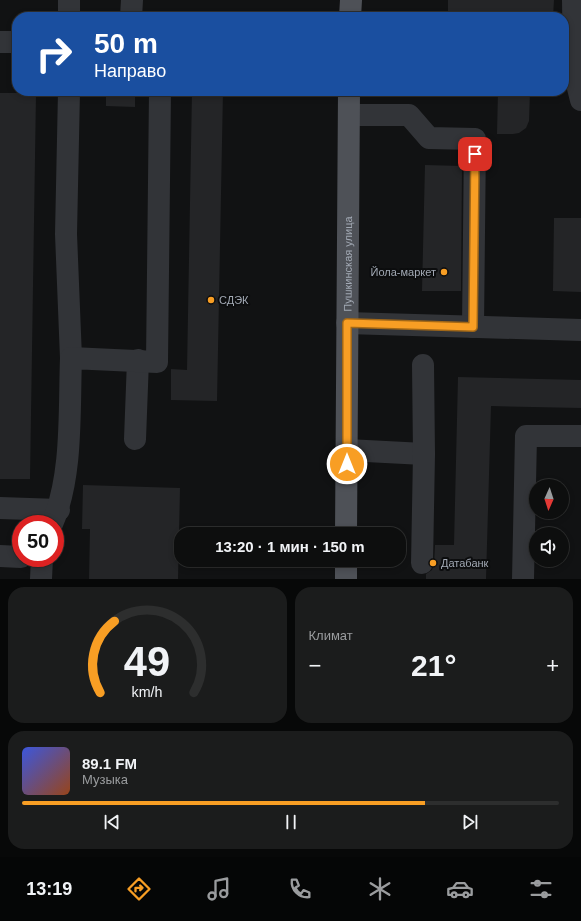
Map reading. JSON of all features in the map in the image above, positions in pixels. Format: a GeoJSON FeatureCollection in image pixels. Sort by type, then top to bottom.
{"type":"FeatureCollection","features":[{"type":"Feature","properties":{"kind":"main road"},"geometry":{"type":"LineString","coordinates":[[350,0],[350,12]]}},
{"type":"Feature","properties":{"kind":"main road","name":"Пушкинская улица"},"geometry":{"type":"LineString","coordinates":[[346,527],[349,96]]}},
{"type":"Feature","properties":{"kind":"main road"},"geometry":{"type":"LineString","coordinates":[[346,567],[346,579]]}},
{"type":"Feature","properties":{"kind":"street"},"geometry":{"type":"LineString","coordinates":[[69,0],[69,12]]}},
{"type":"Feature","properties":{"kind":"street"},"geometry":{"type":"LineString","coordinates":[[132,0],[132,12]]}},
{"type":"Feature","properties":{"kind":"street"},"geometry":{"type":"LineString","coordinates":[[573,0],[574,72],[581,100]]}},
{"type":"Feature","properties":{"kind":"street"},"geometry":{"type":"LineString","coordinates":[[0,42],[12,42]]}},
{"type":"Feature","properties":{"kind":"street"},"geometry":{"type":"LineString","coordinates":[[56,515],[65,478],[68,448],[71,358],[66,234],[69,96]]}},
{"type":"Feature","properties":{"kind":"street"},"geometry":{"type":"LineString","coordinates":[[71,358],[157,362],[160,96]]}},
{"type":"Feature","properties":{"kind":"street"},"geometry":{"type":"LineString","coordinates":[[349,115],[409,115],[429,138],[475,140],[473,327]]}},
{"type":"Feature","properties":{"kind":"street"},"geometry":{"type":"LineString","coordinates":[[347,323],[581,330]]}},
{"type":"Feature","properties":{"kind":"street"},"geometry":{"type":"LineString","coordinates":[[135,438],[138,360]]}},
{"type":"Feature","properties":{"kind":"street"},"geometry":{"type":"LineString","coordinates":[[422,563],[424,454],[423,365]]}},
{"type":"Feature","properties":{"kind":"street"},"geometry":{"type":"LineString","coordinates":[[523,579],[526,436],[581,436]]}},
{"type":"Feature","properties":{"kind":"street"},"geometry":{"type":"LineString","coordinates":[[347,450],[424,454]]}},
{"type":"Feature","properties":{"kind":"street"},"geometry":{"type":"LineString","coordinates":[[0,508],[44,515]]}},
{"type":"Feature","properties":{"kind":"street"},"geometry":{"type":"LineString","coordinates":[[0,556],[12,557]]}},
{"type":"Feature","properties":{"kind":"street"},"geometry":{"type":"LineString","coordinates":[[41,579],[42,567]]}},
{"type":"Feature","properties":{"kind":"building"},"geometry":{"type":"Polygon","coordinates":[[[448,0],[554,0],[553,12],[448,12],[448,0]]]}},
{"type":"Feature","properties":{"kind":"building"},"geometry":{"type":"Polygon","coordinates":[[[0,93],[12,93],[12,96],[36,96],[30,479],[0,479],[0,93]]]}},
{"type":"Feature","properties":{"kind":"building"},"geometry":{"type":"Polygon","coordinates":[[[106,96],[135,96],[135,107],[106,106],[106,96]]]}},
{"type":"Feature","properties":{"kind":"building"},"geometry":{"type":"Polygon","coordinates":[[[192,96],[223,96],[217,401],[171,400],[171,369],[187,370],[192,96]]]}},
{"type":"Feature","properties":{"kind":"building"},"geometry":{"type":"Polygon","coordinates":[[[498,96],[530,96],[529,121],[526,128],[519,133],[497,134],[498,96]]]}},
{"type":"Feature","properties":{"kind":"building"},"geometry":{"type":"Polygon","coordinates":[[[425,165],[462,166],[461,291],[422,291],[425,165]]]}},
{"type":"Feature","properties":{"kind":"building"},"geometry":{"type":"Polygon","coordinates":[[[554,218],[581,218],[581,292],[553,291],[554,218]]]}},
{"type":"Feature","properties":{"kind":"building"},"geometry":{"type":"Polygon","coordinates":[[[458,377],[581,380],[581,408],[491,406],[486,579],[426,579],[426,574],[432,570],[434,564],[435,545],[454,545],[458,377]]]}},
{"type":"Feature","properties":{"kind":"building"},"geometry":{"type":"Polygon","coordinates":[[[83,485],[180,488],[179,527],[174,527],[174,567],[178,567],[178,579],[89,579],[90,529],[82,529],[83,485]]]}},
{"type":"Feature","properties":{"kind":"place","name":"Йола-маркет"},"geometry":{"type":"Point","coordinates":[444,272]}},
{"type":"Feature","properties":{"kind":"place","name":"СДЭК"},"geometry":{"type":"Point","coordinates":[211,300]}},
{"type":"Feature","properties":{"kind":"place","name":"Датабанк"},"geometry":{"type":"Point","coordinates":[433,563]}},
{"type":"Feature","properties":{"kind":"route"},"geometry":{"type":"LineString","coordinates":[[347,464],[347,323],[473,327],[475,154]]}}]}
